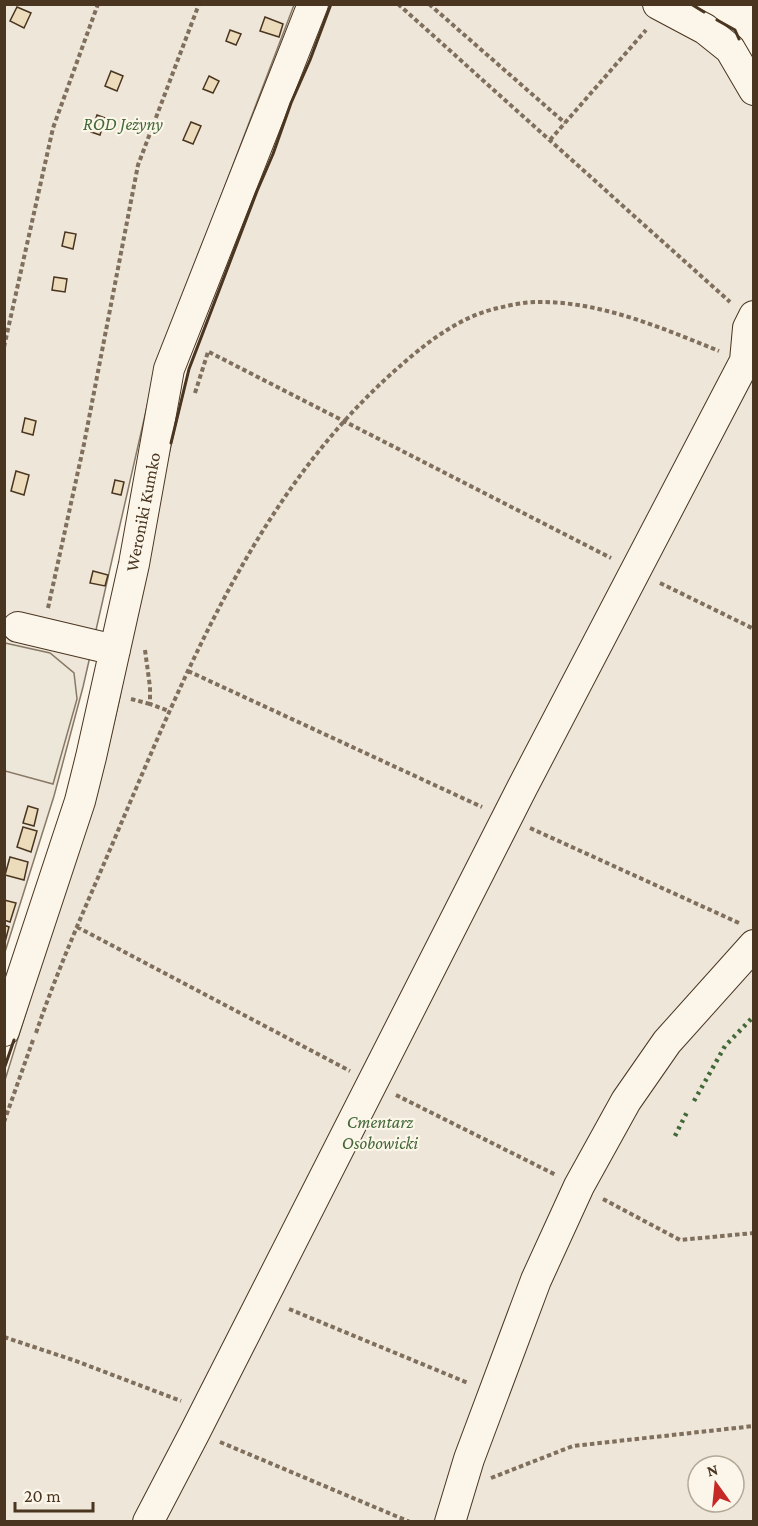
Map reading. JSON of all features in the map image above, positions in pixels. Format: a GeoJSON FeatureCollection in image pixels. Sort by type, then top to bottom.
{"type":"FeatureCollection","features":[{"type":"Feature","properties":{"kind":"lane","name":"Weroniki Kumko"},"geometry":{"type":"LineString","coordinates":[[4,1031],[80,801],[134,564],[169,369],[314,4]]}},
{"type":"Feature","properties":{"kind":"lane"},"geometry":{"type":"LineString","coordinates":[[662,6],[705,29],[730,49],[753,90]]}},
{"type":"Feature","properties":{"kind":"lane"},"geometry":{"type":"LineString","coordinates":[[148,1521],[201,1422],[635,570],[749,364],[748,328],[744,312]]}},
{"type":"Feature","properties":{"kind":"lane"},"geometry":{"type":"LineString","coordinates":[[30,629],[114,650]]}},
{"type":"Feature","properties":{"kind":"lane"},"geometry":{"type":"LineString","coordinates":[[450,1521],[461,1484],[536,1280],[579,1186],[626,1101],[667,1042],[748,935]]}},
{"type":"Feature","properties":{"kind":"path"},"geometry":{"type":"LineString","coordinates":[[4,347],[53,128],[98,4]]}},
{"type":"Feature","properties":{"kind":"path"},"geometry":{"type":"LineString","coordinates":[[30,629],[84,444],[138,165],[199,4]]}},
{"type":"Feature","properties":{"kind":"path"},"geometry":{"type":"LineString","coordinates":[[398,4],[744,312]]}},
{"type":"Feature","properties":{"kind":"path"},"geometry":{"type":"LineString","coordinates":[[429,4],[565,123]]}},
{"type":"Feature","properties":{"kind":"path"},"geometry":{"type":"LineString","coordinates":[[550,140],[662,6]]}},
{"type":"Feature","properties":{"kind":"path"},"geometry":{"type":"LineString","coordinates":[[4,1122],[54,982],[77,927],[169,711],[222,601],[265,528],[312,459],[344,421],[385,379],[412,355],[445,331],[495,308],[535,301],[599,309],[674,333],[749,364]]}},
{"type":"Feature","properties":{"kind":"path"},"geometry":{"type":"LineString","coordinates":[[192,403],[213,341]]}},
{"type":"Feature","properties":{"kind":"path"},"geometry":{"type":"LineString","coordinates":[[208,352],[753,629]]}},
{"type":"Feature","properties":{"kind":"path"},"geometry":{"type":"LineString","coordinates":[[144,646],[150,704],[169,711]]}},
{"type":"Feature","properties":{"kind":"path"},"geometry":{"type":"LineString","coordinates":[[188,671],[270,711],[508,819],[748,935]]}},
{"type":"Feature","properties":{"kind":"path"},"geometry":{"type":"LineString","coordinates":[[77,927],[373,1083],[579,1186],[680,1240],[753,1233]]}},
{"type":"Feature","properties":{"kind":"path"},"geometry":{"type":"LineString","coordinates":[[263,1298],[495,1394]]}},
{"type":"Feature","properties":{"kind":"path"},"geometry":{"type":"LineString","coordinates":[[4,1337],[76,1360],[410,1521]]}},
{"type":"Feature","properties":{"kind":"path"},"geometry":{"type":"LineString","coordinates":[[461,1484],[480,1482],[573,1446],[753,1426]]}},
{"type":"Feature","properties":{"kind":"green space","name":"ROD Jeżyny"},"geometry":{"type":"Polygon","coordinates":[[[5,5],[294,5],[156,367],[83,687],[54,796],[5,952],[5,5]]]}},
{"type":"Feature","properties":{"kind":"green space","name":"Cmentarz Osobowicki"},"geometry":{"type":"Polygon","coordinates":[[[331,5],[684,5],[753,75],[753,1521],[5,1522],[5,1080],[108,748],[155,513],[189,369],[331,5]]]}},
{"type":"Feature","properties":{"kind":"shaded area"},"geometry":{"type":"Polygon","coordinates":[[[5,643],[50,653],[74,673],[77,699],[53,784],[5,771],[5,643]]]}},
{"type":"Feature","properties":{"kind":"building"},"geometry":{"type":"Polygon","coordinates":[[[17,7],[31,13],[24,28],[10,21],[17,7]]]}},
{"type":"Feature","properties":{"kind":"building"},"geometry":{"type":"Polygon","coordinates":[[[265,17],[283,24],[279,37],[260,31],[265,17]]]}},
{"type":"Feature","properties":{"kind":"building"},"geometry":{"type":"Polygon","coordinates":[[[230,30],[241,34],[236,45],[226,41],[230,30]]]}},
{"type":"Feature","properties":{"kind":"building"},"geometry":{"type":"Polygon","coordinates":[[[111,71],[123,76],[117,91],[105,86],[111,71]]]}},
{"type":"Feature","properties":{"kind":"building"},"geometry":{"type":"Polygon","coordinates":[[[209,76],[219,81],[213,93],[203,89],[209,76]]]}},
{"type":"Feature","properties":{"kind":"building"},"geometry":{"type":"Polygon","coordinates":[[[97,115],[105,118],[100,135],[91,132],[97,115]]]}},
{"type":"Feature","properties":{"kind":"building"},"geometry":{"type":"Polygon","coordinates":[[[191,122],[201,126],[193,144],[183,140],[191,122]]]}},
{"type":"Feature","properties":{"kind":"building"},"geometry":{"type":"Polygon","coordinates":[[[65,232],[76,234],[73,249],[62,246],[65,232]]]}},
{"type":"Feature","properties":{"kind":"building"},"geometry":{"type":"Polygon","coordinates":[[[54,277],[67,279],[65,292],[52,290],[54,277]]]}},
{"type":"Feature","properties":{"kind":"building"},"geometry":{"type":"Polygon","coordinates":[[[25,418],[36,421],[33,435],[22,432],[25,418]]]}},
{"type":"Feature","properties":{"kind":"building"},"geometry":{"type":"Polygon","coordinates":[[[16,471],[29,475],[24,495],[11,491],[16,471]]]}},
{"type":"Feature","properties":{"kind":"building"},"geometry":{"type":"Polygon","coordinates":[[[115,480],[124,482],[121,495],[112,493],[115,480]]]}},
{"type":"Feature","properties":{"kind":"building"},"geometry":{"type":"Polygon","coordinates":[[[93,571],[108,575],[105,586],[90,583],[93,571]]]}},
{"type":"Feature","properties":{"kind":"building"},"geometry":{"type":"Polygon","coordinates":[[[28,806],[38,809],[34,826],[23,823],[28,806]]]}},
{"type":"Feature","properties":{"kind":"building"},"geometry":{"type":"Polygon","coordinates":[[[23,827],[37,831],[31,852],[17,847],[23,827]]]}},
{"type":"Feature","properties":{"kind":"building"},"geometry":{"type":"Polygon","coordinates":[[[10,857],[28,862],[24,880],[5,875],[10,857]]]}},
{"type":"Feature","properties":{"kind":"building"},"geometry":{"type":"Polygon","coordinates":[[[4,900],[16,903],[10,922],[4,920],[4,900]]]}},
{"type":"Feature","properties":{"kind":"building"},"geometry":{"type":"Polygon","coordinates":[[[4,925],[9,927],[5,942],[4,942],[4,925]]]}},
{"type":"Feature","properties":{"kind":"hedge"},"geometry":{"type":"LineString","coordinates":[[694,1101],[725,1046],[754,1016]]}},
{"type":"Feature","properties":{"kind":"hedge"},"geometry":{"type":"LineString","coordinates":[[675,1136],[688,1110]]}},
{"type":"Feature","properties":{"kind":"wall"},"geometry":{"type":"LineString","coordinates":[[171,443],[189,369],[331,4]]}},
{"type":"Feature","properties":{"kind":"wall"},"geometry":{"type":"LineString","coordinates":[[691,4],[704,12]]}},
{"type":"Feature","properties":{"kind":"wall"},"geometry":{"type":"LineString","coordinates":[[717,20],[735,30],[739,39]]}},
{"type":"Feature","properties":{"kind":"wall"},"geometry":{"type":"LineString","coordinates":[[4,1069],[14,1040]]}}]}
